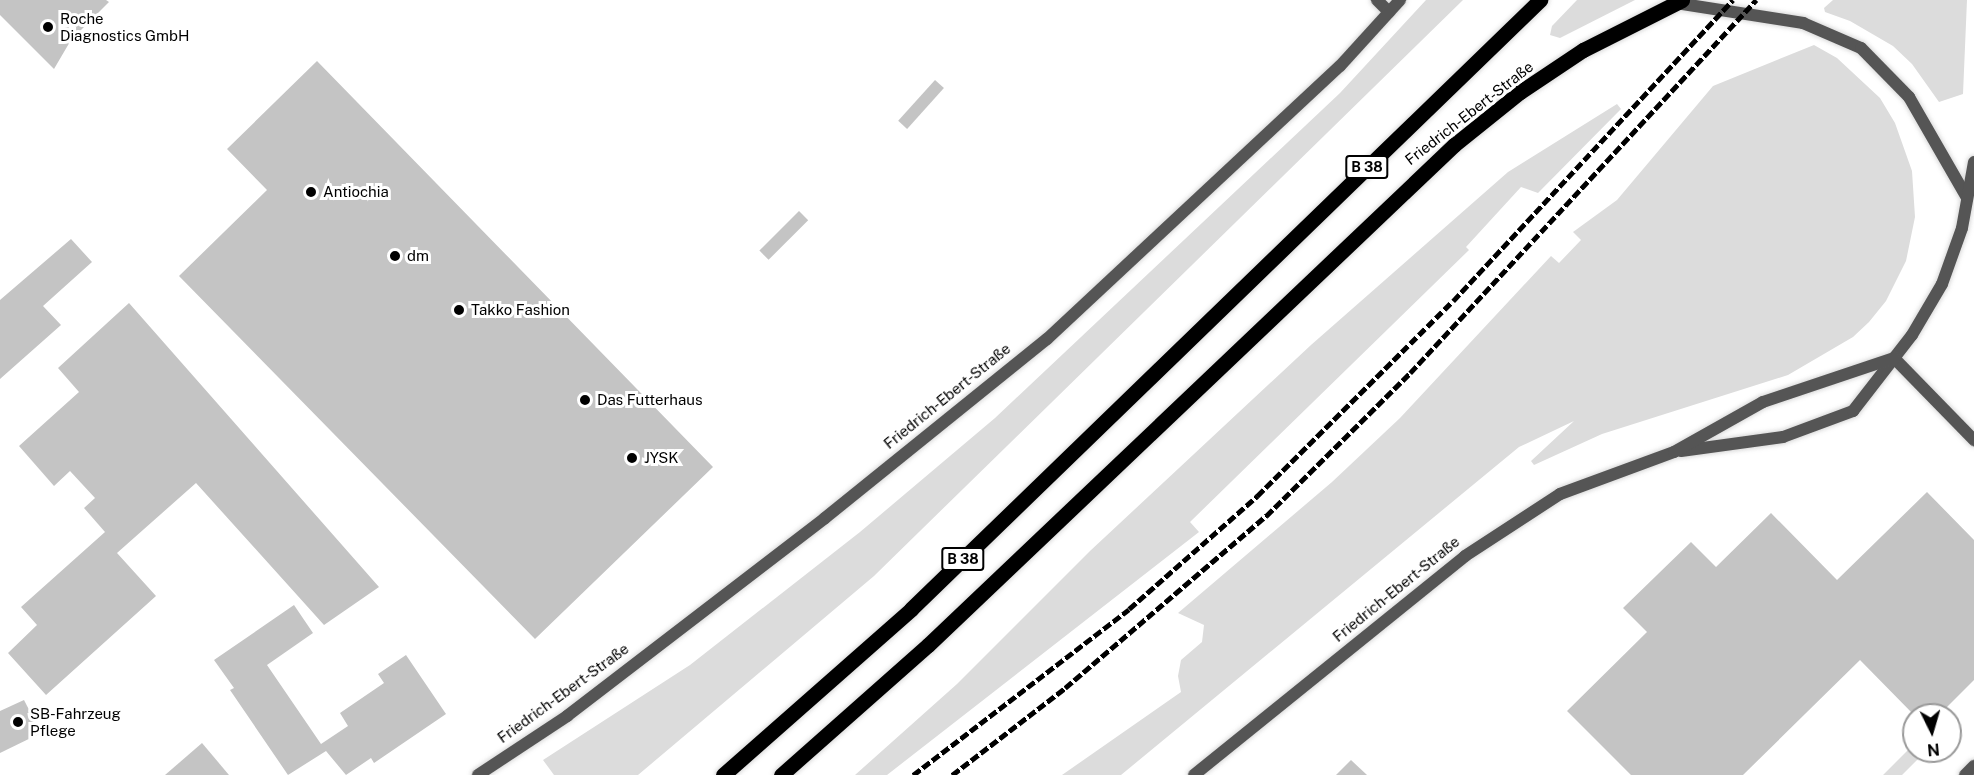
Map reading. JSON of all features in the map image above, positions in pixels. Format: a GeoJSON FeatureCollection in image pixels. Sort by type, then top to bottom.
{"type":"FeatureCollection","features":[{"type":"Feature","properties":{"kind":"main road","name":"Friedrich-Ebert-Straße"},"geometry":{"type":"LineString","coordinates":[[723,775],[911,609],[1539,0]]}},
{"type":"Feature","properties":{"kind":"main road","name":"Friedrich-Ebert-Straße"},"geometry":{"type":"LineString","coordinates":[[781,775],[928,645],[1454,145],[1520,92],[1583,50],[1679,1]]}},
{"type":"Feature","properties":{"kind":"street"},"geometry":{"type":"LineString","coordinates":[[1377,0],[1389,12]]}},
{"type":"Feature","properties":{"kind":"street","name":"Friedrich-Ebert-Straße"},"geometry":{"type":"LineString","coordinates":[[478,775],[567,716],[1047,339],[1340,66],[1400,0]]}},
{"type":"Feature","properties":{"kind":"street","name":"Friedrich-Ebert-Straße"},"geometry":{"type":"LineString","coordinates":[[1679,1],[1803,23],[1861,48],[1909,97],[1967,198]]}},
{"type":"Feature","properties":{"kind":"street","name":"Friedrich-Ebert-Straße"},"geometry":{"type":"LineString","coordinates":[[1674,452],[1783,437],[1853,411],[1894,358],[1942,284],[1962,228],[1974,162]]}},
{"type":"Feature","properties":{"kind":"street"},"geometry":{"type":"LineString","coordinates":[[1894,358],[1974,440]]}},
{"type":"Feature","properties":{"kind":"street","name":"Friedrich-Ebert-Straße"},"geometry":{"type":"LineString","coordinates":[[1194,775],[1465,555],[1560,494],[1674,452],[1763,402],[1894,358]]}},
{"type":"Feature","properties":{"kind":"street"},"geometry":{"type":"LineString","coordinates":[[1965,775],[1974,766]]}},
{"type":"Feature","properties":{"kind":"shaded area"},"geometry":{"type":"Polygon","coordinates":[[[1426,0],[1463,0],[874,576],[638,775],[554,775],[543,760],[690,665],[860,532],[995,418],[1340,93],[1426,0]]]}},
{"type":"Feature","properties":{"kind":"shaded area"},"geometry":{"type":"Polygon","coordinates":[[[1577,0],[1635,0],[1560,38],[1550,35],[1552,26],[1577,0]]]}},
{"type":"Feature","properties":{"kind":"shaded area"},"geometry":{"type":"Polygon","coordinates":[[[1833,0],[1967,0],[1963,94],[1939,102],[1912,64],[1893,46],[1850,21],[1825,12],[1824,8],[1833,0]]]}},
{"type":"Feature","properties":{"kind":"shaded area"},"geometry":{"type":"Polygon","coordinates":[[[1814,45],[1837,58],[1880,98],[1895,123],[1912,171],[1915,217],[1906,261],[1886,301],[1869,322],[1853,337],[1788,375],[1602,434],[1534,465],[1531,461],[1574,421],[1519,447],[1121,775],[1062,775],[1181,692],[1178,676],[1181,660],[1202,642],[1204,625],[1178,613],[1332,482],[1400,418],[1551,256],[1559,263],[1581,240],[1573,232],[1617,200],[1713,86],[1814,45]]]}},
{"type":"Feature","properties":{"kind":"shaded area"},"geometry":{"type":"Polygon","coordinates":[[[1617,104],[1621,109],[1538,193],[1521,187],[1466,247],[1469,250],[1190,522],[1199,532],[887,775],[855,775],[957,684],[1090,551],[1311,345],[1508,172],[1617,104]]]}},
{"type":"Feature","properties":{"kind":"shaded area"},"geometry":{"type":"Polygon","coordinates":[[[1902,756],[1902,763],[1914,763],[1902,775],[1883,775],[1902,756]]]}},
{"type":"Feature","properties":{"kind":"building","name":"Roche Diagnostics GmbH"},"geometry":{"type":"Polygon","coordinates":[[[0,0],[106,0],[109,2],[71,40],[54,69],[0,15],[0,0]]]}},
{"type":"Feature","properties":{"kind":"building"},"geometry":{"type":"Polygon","coordinates":[[[317,61],[713,467],[535,639],[179,276],[267,190],[227,149],[317,61]]]}},
{"type":"Feature","properties":{"kind":"building"},"geometry":{"type":"Polygon","coordinates":[[[935,80],[944,88],[907,129],[898,121],[935,80]]]}},
{"type":"Feature","properties":{"kind":"building"},"geometry":{"type":"Polygon","coordinates":[[[799,211],[808,220],[769,260],[759,251],[799,211]]]}},
{"type":"Feature","properties":{"kind":"building"},"geometry":{"type":"Polygon","coordinates":[[[71,239],[92,262],[43,306],[61,325],[0,379],[0,300],[71,239]]]}},
{"type":"Feature","properties":{"kind":"building"},"geometry":{"type":"Polygon","coordinates":[[[129,303],[379,587],[324,625],[196,483],[117,553],[156,596],[46,695],[8,653],[37,625],[21,607],[105,532],[84,508],[95,498],[70,471],[54,486],[19,446],[79,392],[58,368],[129,303]]]}},
{"type":"Feature","properties":{"kind":"building"},"geometry":{"type":"Polygon","coordinates":[[[1927,492],[1974,540],[1974,680],[1951,703],[1902,703],[1860,660],[1743,775],[1631,775],[1567,711],[1647,632],[1623,608],[1691,542],[1716,567],[1771,513],[1837,580],[1927,492]]]}},
{"type":"Feature","properties":{"kind":"building"},"geometry":{"type":"Polygon","coordinates":[[[294,605],[313,633],[267,665],[321,744],[348,726],[340,713],[384,683],[378,674],[406,655],[446,714],[374,763],[371,758],[346,775],[326,751],[288,775],[230,690],[234,688],[214,660],[294,605]]]}},
{"type":"Feature","properties":{"kind":"building","name":"SB-Fahrzeug Pflege"},"geometry":{"type":"Polygon","coordinates":[[[24,700],[41,733],[0,753],[0,711],[24,700]]]}},
{"type":"Feature","properties":{"kind":"building"},"geometry":{"type":"Polygon","coordinates":[[[202,743],[229,775],[165,775],[202,743]]]}},
{"type":"Feature","properties":{"kind":"building"},"geometry":{"type":"Polygon","coordinates":[[[1351,760],[1367,775],[1336,775],[1351,760]]]}},
{"type":"Feature","properties":{"kind":"railway"},"geometry":{"type":"LineString","coordinates":[[913,775],[1129,609],[1257,496],[1453,301],[1733,0]]}},
{"type":"Feature","properties":{"kind":"railway"},"geometry":{"type":"LineString","coordinates":[[952,775],[1065,688],[1266,516],[1410,373],[1756,0]]}},
{"type":"Feature","properties":{"kind":"place","name":"Roche Diagnostics GmbH"},"geometry":{"type":"Point","coordinates":[48,27]}},
{"type":"Feature","properties":{"kind":"place","name":"Antiochia"},"geometry":{"type":"Point","coordinates":[311,192]}},
{"type":"Feature","properties":{"kind":"place","name":"dm"},"geometry":{"type":"Point","coordinates":[395,256]}},
{"type":"Feature","properties":{"kind":"place","name":"Takko Fashion"},"geometry":{"type":"Point","coordinates":[459,310]}},
{"type":"Feature","properties":{"kind":"place","name":"Das Futterhaus"},"geometry":{"type":"Point","coordinates":[585,400]}},
{"type":"Feature","properties":{"kind":"place","name":"JYSK"},"geometry":{"type":"Point","coordinates":[632,458]}},
{"type":"Feature","properties":{"kind":"place","name":"SB-Fahrzeug Pflege"},"geometry":{"type":"Point","coordinates":[18,722]}}]}
